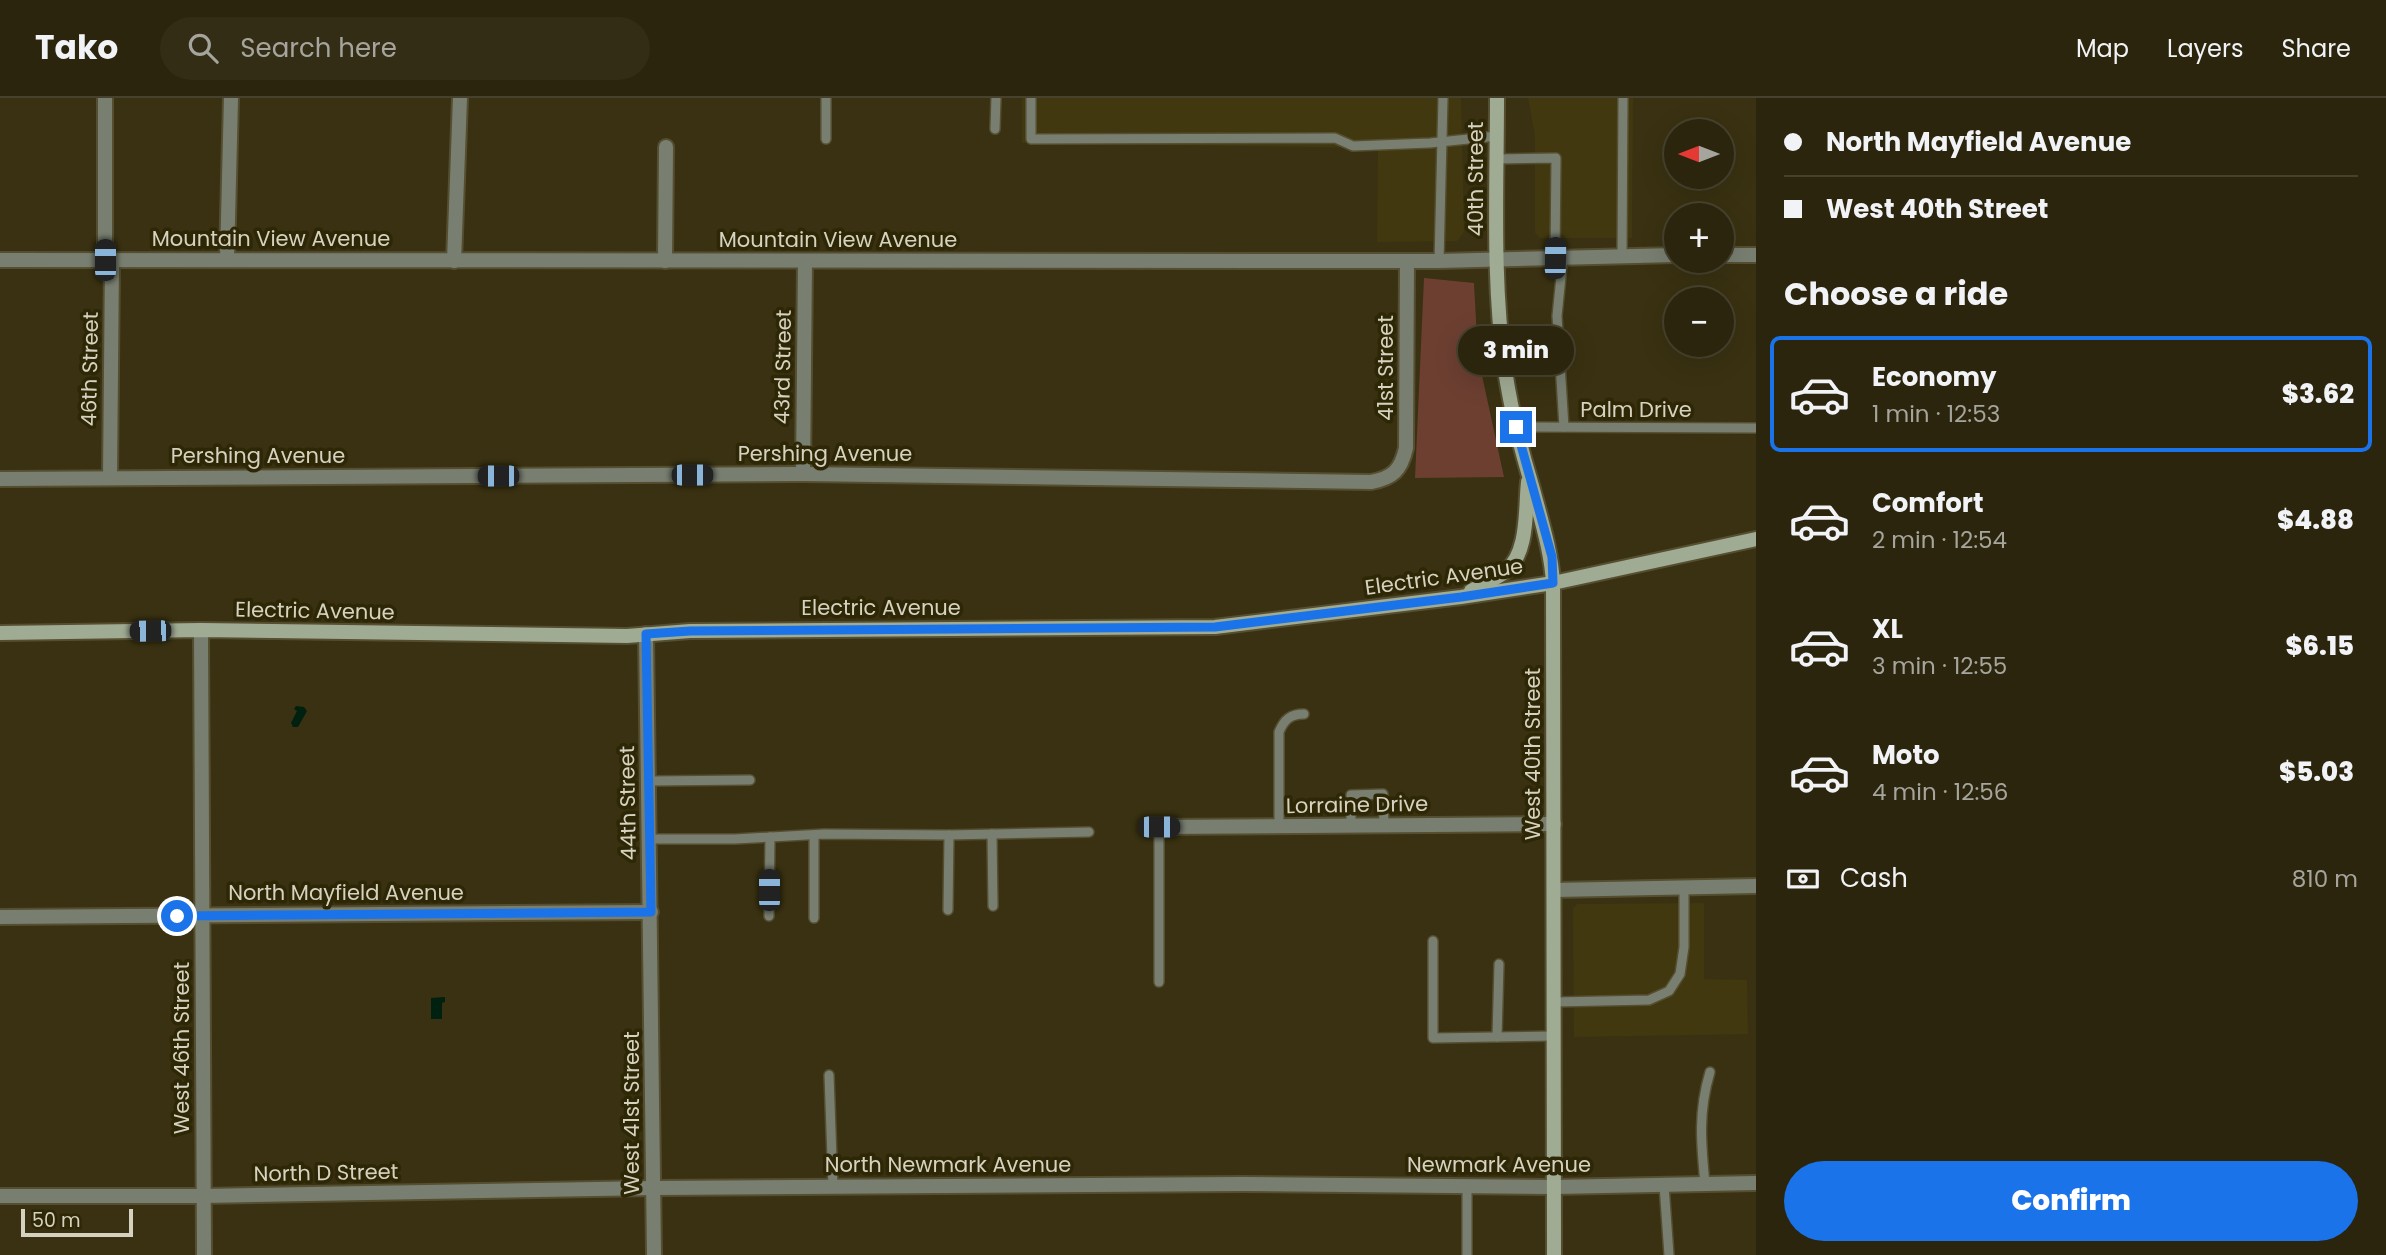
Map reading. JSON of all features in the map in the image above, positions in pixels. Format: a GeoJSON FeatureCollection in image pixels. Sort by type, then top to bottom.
{"type":"FeatureCollection","features":[{"type":"Feature","properties":{"kind":"main road","name":"40th Street"},"geometry":{"type":"LineString","coordinates":[[1496,260],[1497,98]]}},
{"type":"Feature","properties":{"kind":"main road","name":"West 40th Street"},"geometry":{"type":"LineString","coordinates":[[1496,260],[1500,329],[1516,427],[1552,557],[1554,1255]]}},
{"type":"Feature","properties":{"kind":"main road"},"geometry":{"type":"LineString","coordinates":[[1461,597],[1504,573],[1517,558],[1522,541],[1529,475]]}},
{"type":"Feature","properties":{"kind":"main road","name":"Electric Avenue"},"geometry":{"type":"LineString","coordinates":[[0,633],[201,630],[627,636],[690,631],[1215,627],[1553,583],[1756,539]]}},
{"type":"Feature","properties":{"kind":"street","name":"46th Street"},"geometry":{"type":"LineString","coordinates":[[105,98],[110,478]]}},
{"type":"Feature","properties":{"kind":"street"},"geometry":{"type":"LineString","coordinates":[[228,260],[231,98]]}},
{"type":"Feature","properties":{"kind":"street"},"geometry":{"type":"LineString","coordinates":[[454,261],[460,98]]}},
{"type":"Feature","properties":{"kind":"street"},"geometry":{"type":"LineString","coordinates":[[665,261],[666,147]]}},
{"type":"Feature","properties":{"kind":"street","name":"Mountain View Avenue"},"geometry":{"type":"LineString","coordinates":[[0,260],[1440,261],[1664,255]]}},
{"type":"Feature","properties":{"kind":"street"},"geometry":{"type":"LineString","coordinates":[[1734,255],[1756,256]]}},
{"type":"Feature","properties":{"kind":"street","name":"43rd Street"},"geometry":{"type":"LineString","coordinates":[[803,474],[805,261]]}},
{"type":"Feature","properties":{"kind":"street","name":"41st Street"},"geometry":{"type":"LineString","coordinates":[[1397,473],[1406,448],[1407,261]]}},
{"type":"Feature","properties":{"kind":"street","name":"Pershing Avenue"},"geometry":{"type":"LineString","coordinates":[[0,479],[803,474],[1371,482],[1397,473]]}},
{"type":"Feature","properties":{"kind":"street","name":"West 46th Street"},"geometry":{"type":"LineString","coordinates":[[201,630],[204,1255]]}},
{"type":"Feature","properties":{"kind":"street","name":"44th Street"},"geometry":{"type":"LineString","coordinates":[[646,634],[652,971]]}},
{"type":"Feature","properties":{"kind":"street","name":"Lorraine Drive"},"geometry":{"type":"LineString","coordinates":[[1159,827],[1554,824]]}},
{"type":"Feature","properties":{"kind":"street"},"geometry":{"type":"LineString","coordinates":[[1554,890],[1756,886]]}},
{"type":"Feature","properties":{"kind":"street","name":"North Mayfield Avenue"},"geometry":{"type":"LineString","coordinates":[[0,917],[651,912]]}},
{"type":"Feature","properties":{"kind":"street","name":"West 41st Street"},"geometry":{"type":"LineString","coordinates":[[652,971],[654,1255]]}},
{"type":"Feature","properties":{"kind":"street","name":"Newmark Avenue"},"geometry":{"type":"LineString","coordinates":[[1243,1184],[1554,1187],[1756,1183]]}},
{"type":"Feature","properties":{"kind":"street","name":"North Newmark Avenue"},"geometry":{"type":"LineString","coordinates":[[654,1188],[1243,1184]]}},
{"type":"Feature","properties":{"kind":"street","name":"North D Street"},"geometry":{"type":"LineString","coordinates":[[0,1196],[203,1196],[654,1188]]}},
{"type":"Feature","properties":{"kind":"lane"},"geometry":{"type":"LineString","coordinates":[[826,98],[826,139]]}},
{"type":"Feature","properties":{"kind":"lane"},"geometry":{"type":"LineString","coordinates":[[995,129],[996,98]]}},
{"type":"Feature","properties":{"kind":"lane"},"geometry":{"type":"LineString","coordinates":[[1031,98],[1031,139],[1335,138],[1353,146],[1442,142],[1497,136]]}},
{"type":"Feature","properties":{"kind":"lane"},"geometry":{"type":"LineString","coordinates":[[1440,261],[1443,98]]}},
{"type":"Feature","properties":{"kind":"lane"},"geometry":{"type":"LineString","coordinates":[[1622,256],[1623,98]]}},
{"type":"Feature","properties":{"kind":"lane"},"geometry":{"type":"LineString","coordinates":[[1497,159],[1556,158],[1559,257],[1557,316],[1564,427]]}},
{"type":"Feature","properties":{"kind":"lane","name":"Palm Drive"},"geometry":{"type":"LineString","coordinates":[[1516,427],[1756,428]]}},
{"type":"Feature","properties":{"kind":"lane"},"geometry":{"type":"LineString","coordinates":[[1279,827],[1279,732],[1283,721],[1292,715],[1304,713]]}},
{"type":"Feature","properties":{"kind":"lane"},"geometry":{"type":"LineString","coordinates":[[649,781],[750,780]]}},
{"type":"Feature","properties":{"kind":"lane"},"geometry":{"type":"LineString","coordinates":[[1351,826],[1350,795],[1383,794],[1384,825]]}},
{"type":"Feature","properties":{"kind":"lane"},"geometry":{"type":"LineString","coordinates":[[1159,827],[1159,982]]}},
{"type":"Feature","properties":{"kind":"lane"},"geometry":{"type":"LineString","coordinates":[[650,839],[1089,832]]}},
{"type":"Feature","properties":{"kind":"lane"},"geometry":{"type":"LineString","coordinates":[[992,834],[993,906]]}},
{"type":"Feature","properties":{"kind":"lane"},"geometry":{"type":"LineString","coordinates":[[814,835],[814,918]]}},
{"type":"Feature","properties":{"kind":"lane"},"geometry":{"type":"LineString","coordinates":[[948,911],[949,835]]}},
{"type":"Feature","properties":{"kind":"lane"},"geometry":{"type":"LineString","coordinates":[[769,916],[770,837]]}},
{"type":"Feature","properties":{"kind":"lane"},"geometry":{"type":"LineString","coordinates":[[1554,1002],[1648,1000],[1669,991],[1680,974],[1684,947],[1684,887]]}},
{"type":"Feature","properties":{"kind":"lane"},"geometry":{"type":"LineString","coordinates":[[1433,941],[1433,1038],[1554,1036]]}},
{"type":"Feature","properties":{"kind":"lane"},"geometry":{"type":"LineString","coordinates":[[1497,1037],[1499,964]]}},
{"type":"Feature","properties":{"kind":"lane"},"geometry":{"type":"LineString","coordinates":[[1705,1184],[1700,1126],[1702,1097],[1710,1072]]}},
{"type":"Feature","properties":{"kind":"lane"},"geometry":{"type":"LineString","coordinates":[[829,1075],[833,1187]]}},
{"type":"Feature","properties":{"kind":"lane"},"geometry":{"type":"LineString","coordinates":[[1664,1185],[1669,1255]]}},
{"type":"Feature","properties":{"kind":"lane"},"geometry":{"type":"LineString","coordinates":[[1467,1187],[1467,1255]]}},
{"type":"Feature","properties":{"kind":"shaded area"},"geometry":{"type":"Polygon","coordinates":[[[1022,98],[1461,98],[1464,232],[1457,241],[1377,242],[1378,148],[1022,143],[1022,98]]]}},
{"type":"Feature","properties":{"kind":"shaded area"},"geometry":{"type":"Polygon","coordinates":[[[1528,98],[1633,98],[1632,238],[1540,238],[1535,233],[1535,136],[1528,98]]]}},
{"type":"Feature","properties":{"kind":"shaded area"},"geometry":{"type":"Polygon","coordinates":[[[1424,278],[1474,283],[1478,357],[1504,477],[1415,478],[1424,278]]]}},
{"type":"Feature","properties":{"kind":"shaded area"},"geometry":{"type":"Polygon","coordinates":[[[296,706],[304,707],[307,711],[298,727],[293,727],[291,723],[297,711],[294,709],[296,706]]]}},
{"type":"Feature","properties":{"kind":"shaded area"},"geometry":{"type":"Polygon","coordinates":[[[1704,903],[1704,979],[1747,980],[1748,1034],[1574,1037],[1573,909],[1577,904],[1704,903]]]}},
{"type":"Feature","properties":{"kind":"shaded area"},"geometry":{"type":"Polygon","coordinates":[[[445,997],[445,1002],[442,1003],[442,1019],[431,1019],[431,998],[445,997]]]}},
{"type":"Feature","properties":{"kind":"route"},"geometry":{"type":"LineString","coordinates":[[177,916],[651,912],[646,634],[690,631],[1215,627],[1553,583],[1552,557],[1516,427]]}}]}
